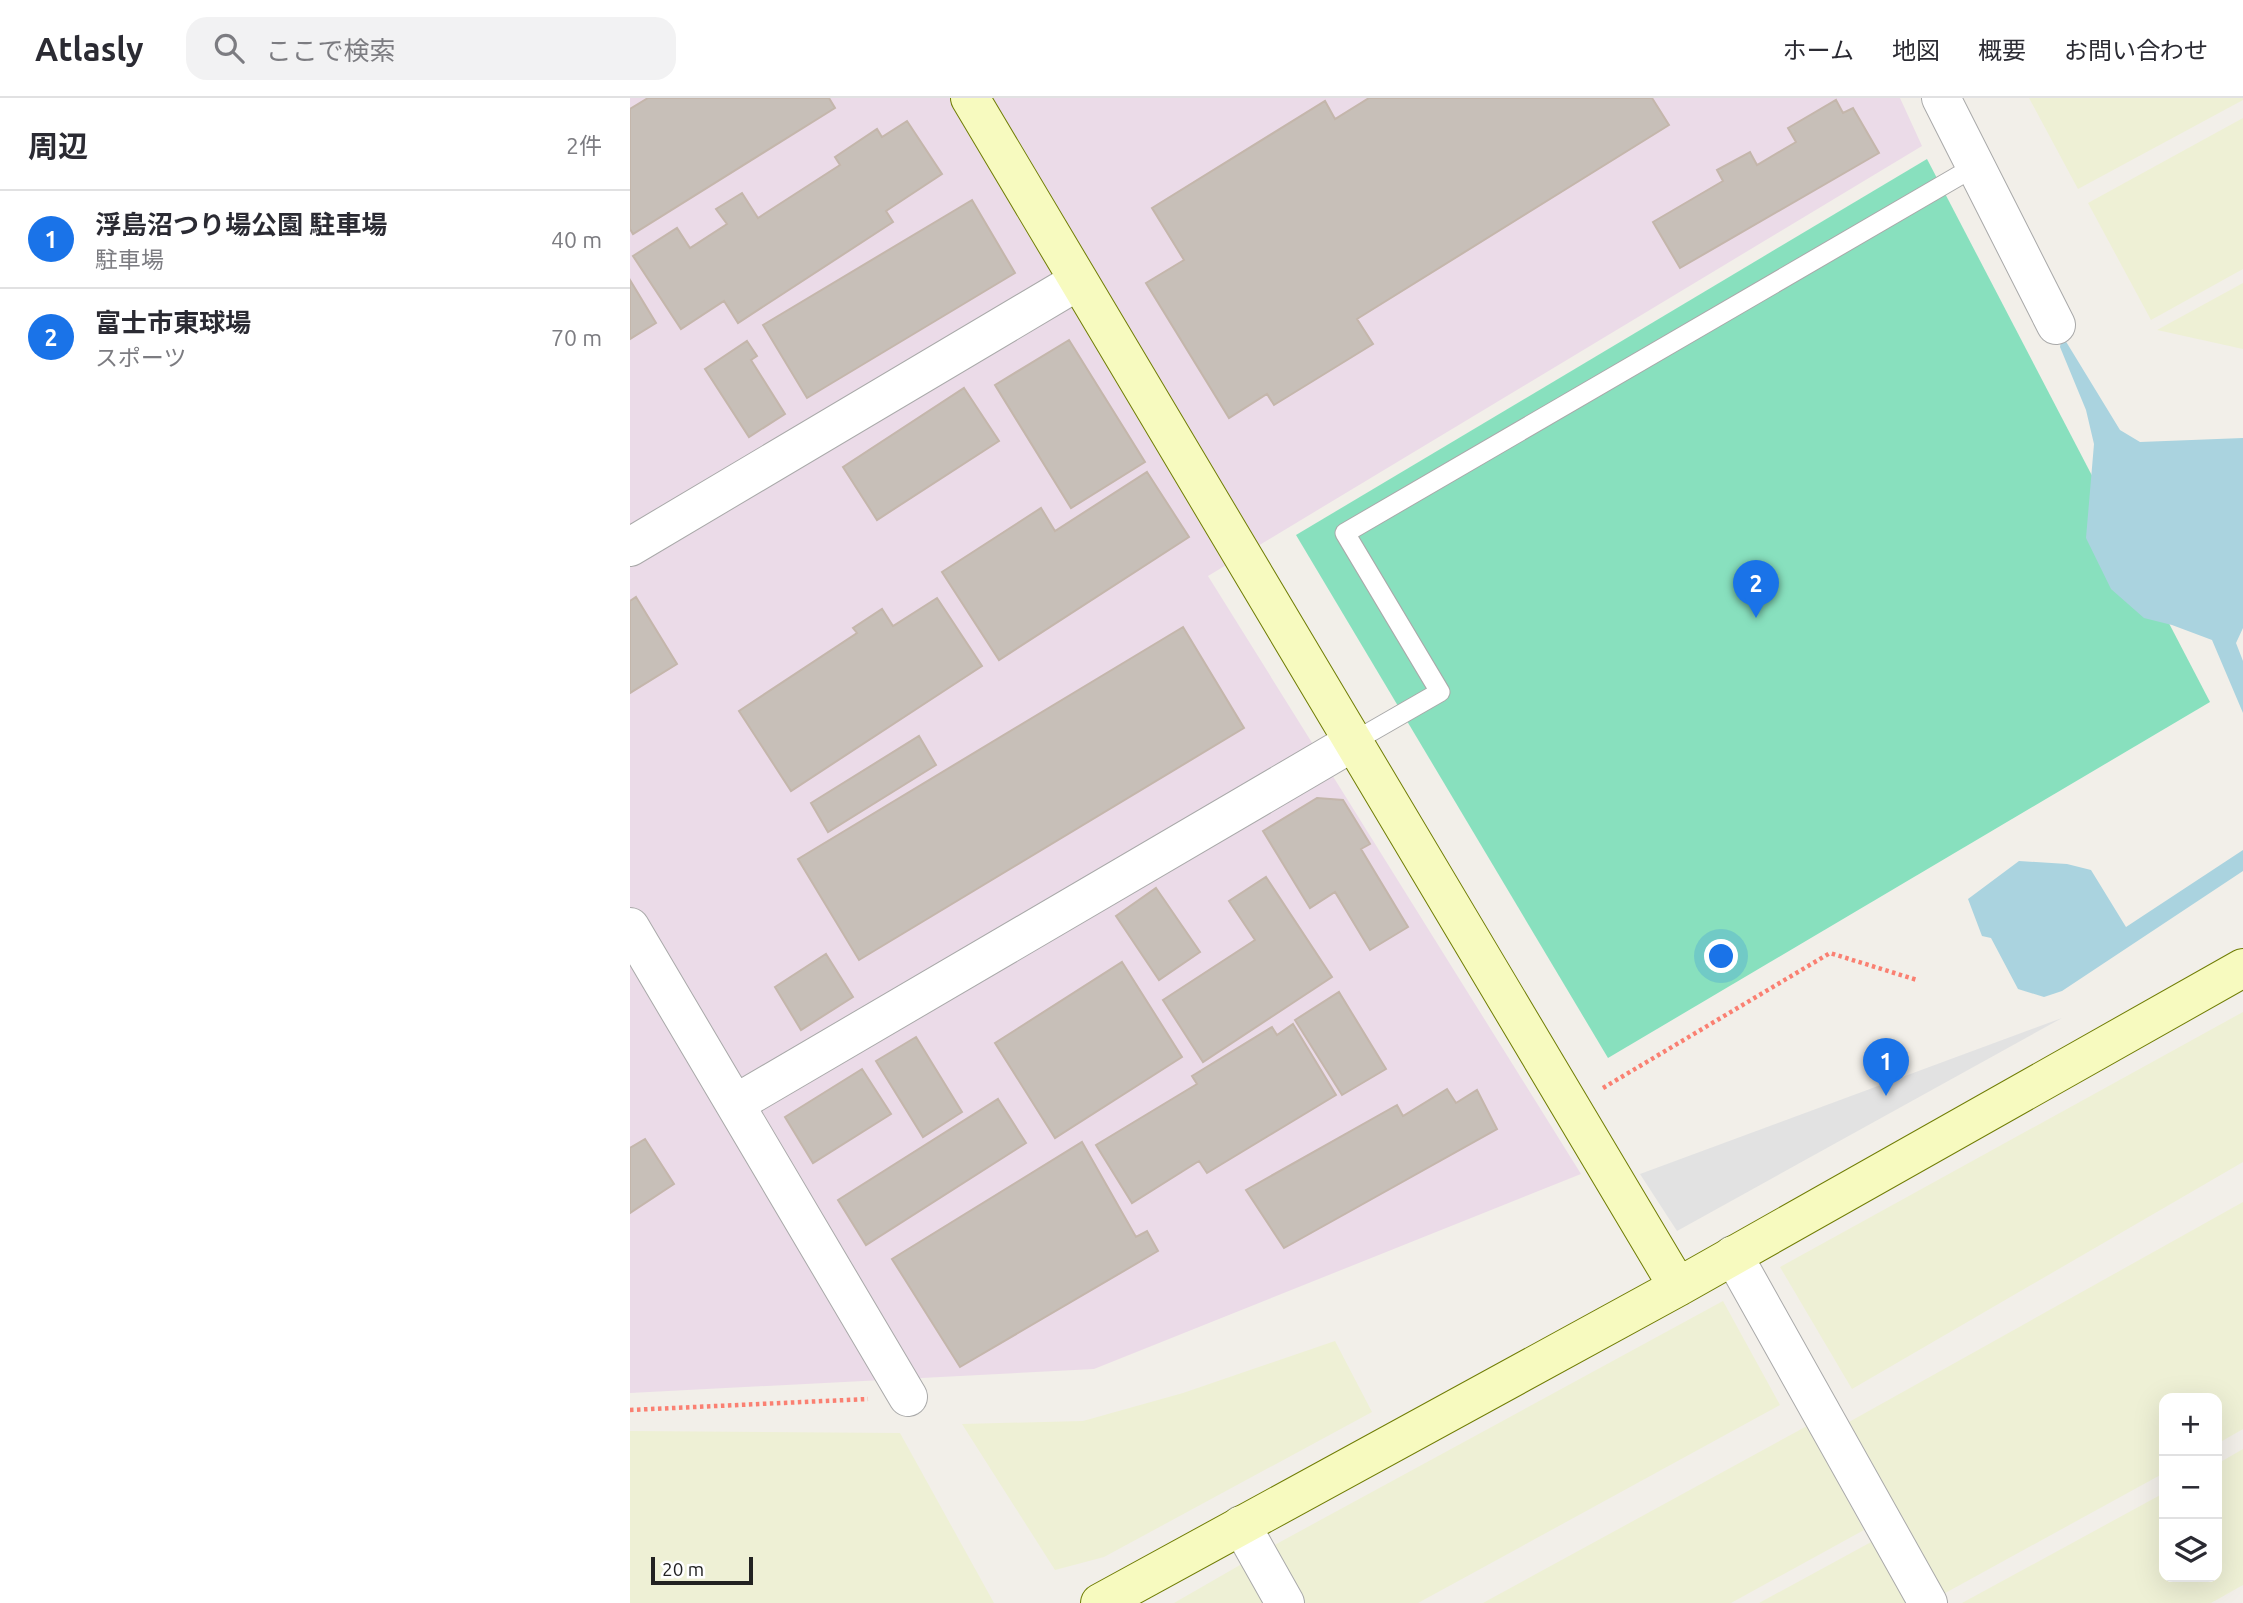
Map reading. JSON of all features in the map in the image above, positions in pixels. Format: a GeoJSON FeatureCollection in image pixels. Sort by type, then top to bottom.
{"type":"FeatureCollection","features":[{"type":"Feature","properties":{"kind":"street"},"geometry":{"type":"LineString","coordinates":[[970,98],[1678,1287]]}},
{"type":"Feature","properties":{"kind":"street"},"geometry":{"type":"LineString","coordinates":[[1941,98],[2056,325]]}},
{"type":"Feature","properties":{"kind":"street"},"geometry":{"type":"LineString","coordinates":[[630,547],[1078,281]]}},
{"type":"Feature","properties":{"kind":"street"},"geometry":{"type":"LineString","coordinates":[[735,1104],[1353,741]]}},
{"type":"Feature","properties":{"kind":"street"},"geometry":{"type":"LineString","coordinates":[[630,927],[908,1397]]}},
{"type":"Feature","properties":{"kind":"street"},"geometry":{"type":"LineString","coordinates":[[1100,1603],[1678,1287],[2243,968]]}},
{"type":"Feature","properties":{"kind":"street"},"geometry":{"type":"LineString","coordinates":[[1733,1255],[1928,1603]]}},
{"type":"Feature","properties":{"kind":"street"},"geometry":{"type":"LineString","coordinates":[[1241,1525],[1285,1603]]}},
{"type":"Feature","properties":{"kind":"lane"},"geometry":{"type":"LineString","coordinates":[[1353,741],[1440,692],[1345,533],[1975,167]]}},
{"type":"Feature","properties":{"kind":"path"},"geometry":{"type":"LineString","coordinates":[[1572,1107],[1830,953],[1917,980]]}},
{"type":"Feature","properties":{"kind":"path"},"geometry":{"type":"LineString","coordinates":[[630,1410],[908,1397]]}},
{"type":"Feature","properties":{"kind":"shaded area"},"geometry":{"type":"Polygon","coordinates":[[[630,98],[1900,98],[1922,146],[1208,576],[1581,1174],[1094,1369],[630,1393],[630,98]]]}},
{"type":"Feature","properties":{"kind":"shaded area"},"geometry":{"type":"Polygon","coordinates":[[[2062,1018],[1677,1231],[1640,1174],[2062,1018]]]}},
{"type":"Feature","properties":{"kind":"green space"},"geometry":{"type":"Polygon","coordinates":[[[2029,98],[2243,98],[2243,100],[2078,189],[2029,98]]]}},
{"type":"Feature","properties":{"kind":"green space"},"geometry":{"type":"Polygon","coordinates":[[[2243,118],[2243,269],[2151,320],[2088,203],[2243,118]]]}},
{"type":"Feature","properties":{"kind":"green space"},"geometry":{"type":"Polygon","coordinates":[[[1927,159],[2210,702],[1608,1058],[1296,535],[1927,159]]]}},
{"type":"Feature","properties":{"kind":"green space"},"geometry":{"type":"Polygon","coordinates":[[[2243,283],[2243,349],[2157,330],[2243,283]]]}},
{"type":"Feature","properties":{"kind":"green space"},"geometry":{"type":"Polygon","coordinates":[[[2243,1012],[2243,1162],[1852,1389],[1780,1267],[2243,1012]]]}},
{"type":"Feature","properties":{"kind":"green space"},"geometry":{"type":"Polygon","coordinates":[[[2243,1202],[2243,1429],[2222,1441],[2222,1393],[2159,1393],[2159,1476],[1938,1597],[1849,1422],[2243,1202]]]}},
{"type":"Feature","properties":{"kind":"green space"},"geometry":{"type":"Polygon","coordinates":[[[1723,1301],[1780,1405],[1418,1603],[1299,1603],[1269,1548],[1723,1301]]]}},
{"type":"Feature","properties":{"kind":"green space"},"geometry":{"type":"Polygon","coordinates":[[[1335,1341],[1372,1412],[1104,1557],[1055,1570],[962,1424],[1083,1421],[1183,1393],[1335,1341]]]}},
{"type":"Feature","properties":{"kind":"green space"},"geometry":{"type":"Polygon","coordinates":[[[1807,1426],[1864,1530],[1731,1603],[1483,1603],[1807,1426]]]}},
{"type":"Feature","properties":{"kind":"green space"},"geometry":{"type":"Polygon","coordinates":[[[630,1431],[900,1433],[994,1603],[630,1603],[630,1431]]]}},
{"type":"Feature","properties":{"kind":"green space"},"geometry":{"type":"Polygon","coordinates":[[[2243,1449],[2243,1585],[2211,1603],[1962,1603],[2159,1496],[2159,1582],[2222,1582],[2222,1461],[2243,1449]]]}},
{"type":"Feature","properties":{"kind":"green space"},"geometry":{"type":"Polygon","coordinates":[[[1873,1541],[1907,1603],[1759,1603],[1873,1541]]]}},
{"type":"Feature","properties":{"kind":"green space"},"geometry":{"type":"Polygon","coordinates":[[[1247,1561],[1272,1603],[1174,1603],[1247,1561]]]}},
{"type":"Feature","properties":{"kind":"water"},"geometry":{"type":"Polygon","coordinates":[[[2062,335],[2120,430],[2140,442],[2243,438],[2243,628],[2236,643],[2243,661],[2243,713],[2212,640],[2144,618],[2111,589],[2086,538],[2094,444],[2086,410],[2060,347],[2062,335]]]}},
{"type":"Feature","properties":{"kind":"water"},"geometry":{"type":"Polygon","coordinates":[[[2243,850],[2243,871],[2062,991],[2044,997],[2018,989],[1991,938],[1982,936],[1968,899],[2019,861],[2067,864],[2091,870],[2126,927],[2243,850]]]}},
{"type":"Feature","properties":{"kind":"building"},"geometry":{"type":"Polygon","coordinates":[[[648,98],[829,98],[835,108],[633,234],[630,229],[630,109],[648,98]]]}},
{"type":"Feature","properties":{"kind":"building"},"geometry":{"type":"Polygon","coordinates":[[[1369,98],[1652,98],[1669,125],[1357,319],[1373,344],[1274,405],[1267,394],[1229,418],[1146,283],[1184,260],[1152,208],[1325,101],[1335,119],[1369,98]]]}},
{"type":"Feature","properties":{"kind":"building"},"geometry":{"type":"Polygon","coordinates":[[[1836,100],[1843,113],[1853,108],[1879,153],[1680,268],[1653,222],[1723,181],[1717,170],[1750,152],[1757,165],[1796,142],[1788,128],[1836,100]]]}},
{"type":"Feature","properties":{"kind":"building"},"geometry":{"type":"Polygon","coordinates":[[[907,121],[942,174],[886,211],[893,222],[738,323],[724,301],[681,329],[633,256],[677,228],[690,248],[727,224],[716,209],[742,193],[758,218],[840,165],[835,157],[877,129],[882,137],[907,121]]]}},
{"type":"Feature","properties":{"kind":"building"},"geometry":{"type":"Polygon","coordinates":[[[972,200],[1015,273],[807,398],[763,325],[972,200]]]}},
{"type":"Feature","properties":{"kind":"building"},"geometry":{"type":"Polygon","coordinates":[[[630,280],[656,323],[630,339],[630,280]]]}},
{"type":"Feature","properties":{"kind":"building"},"geometry":{"type":"Polygon","coordinates":[[[1069,340],[1145,462],[1071,508],[995,385],[1069,340]]]}},
{"type":"Feature","properties":{"kind":"building"},"geometry":{"type":"Polygon","coordinates":[[[747,341],[757,356],[751,360],[785,414],[749,437],[705,369],[747,341]]]}},
{"type":"Feature","properties":{"kind":"building"},"geometry":{"type":"Polygon","coordinates":[[[964,388],[999,441],[877,520],[843,467],[964,388]]]}},
{"type":"Feature","properties":{"kind":"building"},"geometry":{"type":"Polygon","coordinates":[[[1147,472],[1189,537],[999,660],[942,572],[1041,508],[1055,531],[1147,472]]]}},
{"type":"Feature","properties":{"kind":"building"},"geometry":{"type":"Polygon","coordinates":[[[636,597],[677,664],[630,693],[630,601],[636,597]]]}},
{"type":"Feature","properties":{"kind":"building"},"geometry":{"type":"Polygon","coordinates":[[[937,598],[982,666],[791,791],[739,711],[857,633],[853,628],[882,609],[893,626],[937,598]]]}},
{"type":"Feature","properties":{"kind":"building"},"geometry":{"type":"Polygon","coordinates":[[[1183,627],[1244,728],[859,960],[798,859],[1183,627]]]}},
{"type":"Feature","properties":{"kind":"building"},"geometry":{"type":"Polygon","coordinates":[[[919,736],[936,765],[828,832],[811,803],[919,736]]]}},
{"type":"Feature","properties":{"kind":"building"},"geometry":{"type":"Polygon","coordinates":[[[1317,798],[1343,800],[1370,844],[1361,849],[1408,927],[1370,950],[1335,892],[1310,908],[1263,831],[1317,798]]]}},
{"type":"Feature","properties":{"kind":"building"},"geometry":{"type":"Polygon","coordinates":[[[1266,877],[1332,977],[1203,1062],[1163,1000],[1255,940],[1229,901],[1266,877]]]}},
{"type":"Feature","properties":{"kind":"building"},"geometry":{"type":"Polygon","coordinates":[[[1156,888],[1200,952],[1159,980],[1116,916],[1156,888]]]}},
{"type":"Feature","properties":{"kind":"building"},"geometry":{"type":"Polygon","coordinates":[[[826,954],[853,997],[801,1030],[775,987],[826,954]]]}},
{"type":"Feature","properties":{"kind":"building"},"geometry":{"type":"Polygon","coordinates":[[[1122,962],[1182,1057],[1055,1138],[995,1043],[1122,962]]]}},
{"type":"Feature","properties":{"kind":"building"},"geometry":{"type":"Polygon","coordinates":[[[1339,992],[1386,1069],[1342,1095],[1295,1020],[1339,992]]]}},
{"type":"Feature","properties":{"kind":"building"},"geometry":{"type":"Polygon","coordinates":[[[1293,1024],[1336,1095],[1207,1173],[1199,1161],[1132,1203],[1096,1145],[1197,1084],[1192,1076],[1272,1027],[1277,1035],[1293,1024]]]}},
{"type":"Feature","properties":{"kind":"building"},"geometry":{"type":"Polygon","coordinates":[[[916,1037],[962,1112],[923,1137],[876,1061],[916,1037]]]}},
{"type":"Feature","properties":{"kind":"building"},"geometry":{"type":"Polygon","coordinates":[[[862,1069],[891,1114],[813,1163],[785,1117],[862,1069]]]}},
{"type":"Feature","properties":{"kind":"building"},"geometry":{"type":"Polygon","coordinates":[[[1447,1089],[1456,1103],[1477,1090],[1497,1129],[1284,1248],[1246,1190],[1397,1105],[1403,1116],[1447,1089]]]}},
{"type":"Feature","properties":{"kind":"building"},"geometry":{"type":"Polygon","coordinates":[[[998,1099],[1026,1143],[866,1245],[838,1200],[998,1099]]]}},
{"type":"Feature","properties":{"kind":"building"},"geometry":{"type":"Polygon","coordinates":[[[645,1139],[674,1184],[630,1213],[630,1148],[645,1139]]]}},
{"type":"Feature","properties":{"kind":"building"},"geometry":{"type":"Polygon","coordinates":[[[1082,1142],[1136,1237],[1147,1231],[1158,1251],[960,1367],[892,1259],[1082,1142]]]}},
{"type":"Feature","properties":{"kind":"place","name":"富士市東球場"},"geometry":{"type":"Point","coordinates":[1756,618]}},
{"type":"Feature","properties":{"kind":"place","name":"浮島沼つり場公園 駐車場"},"geometry":{"type":"Point","coordinates":[1886,1096]}}]}
